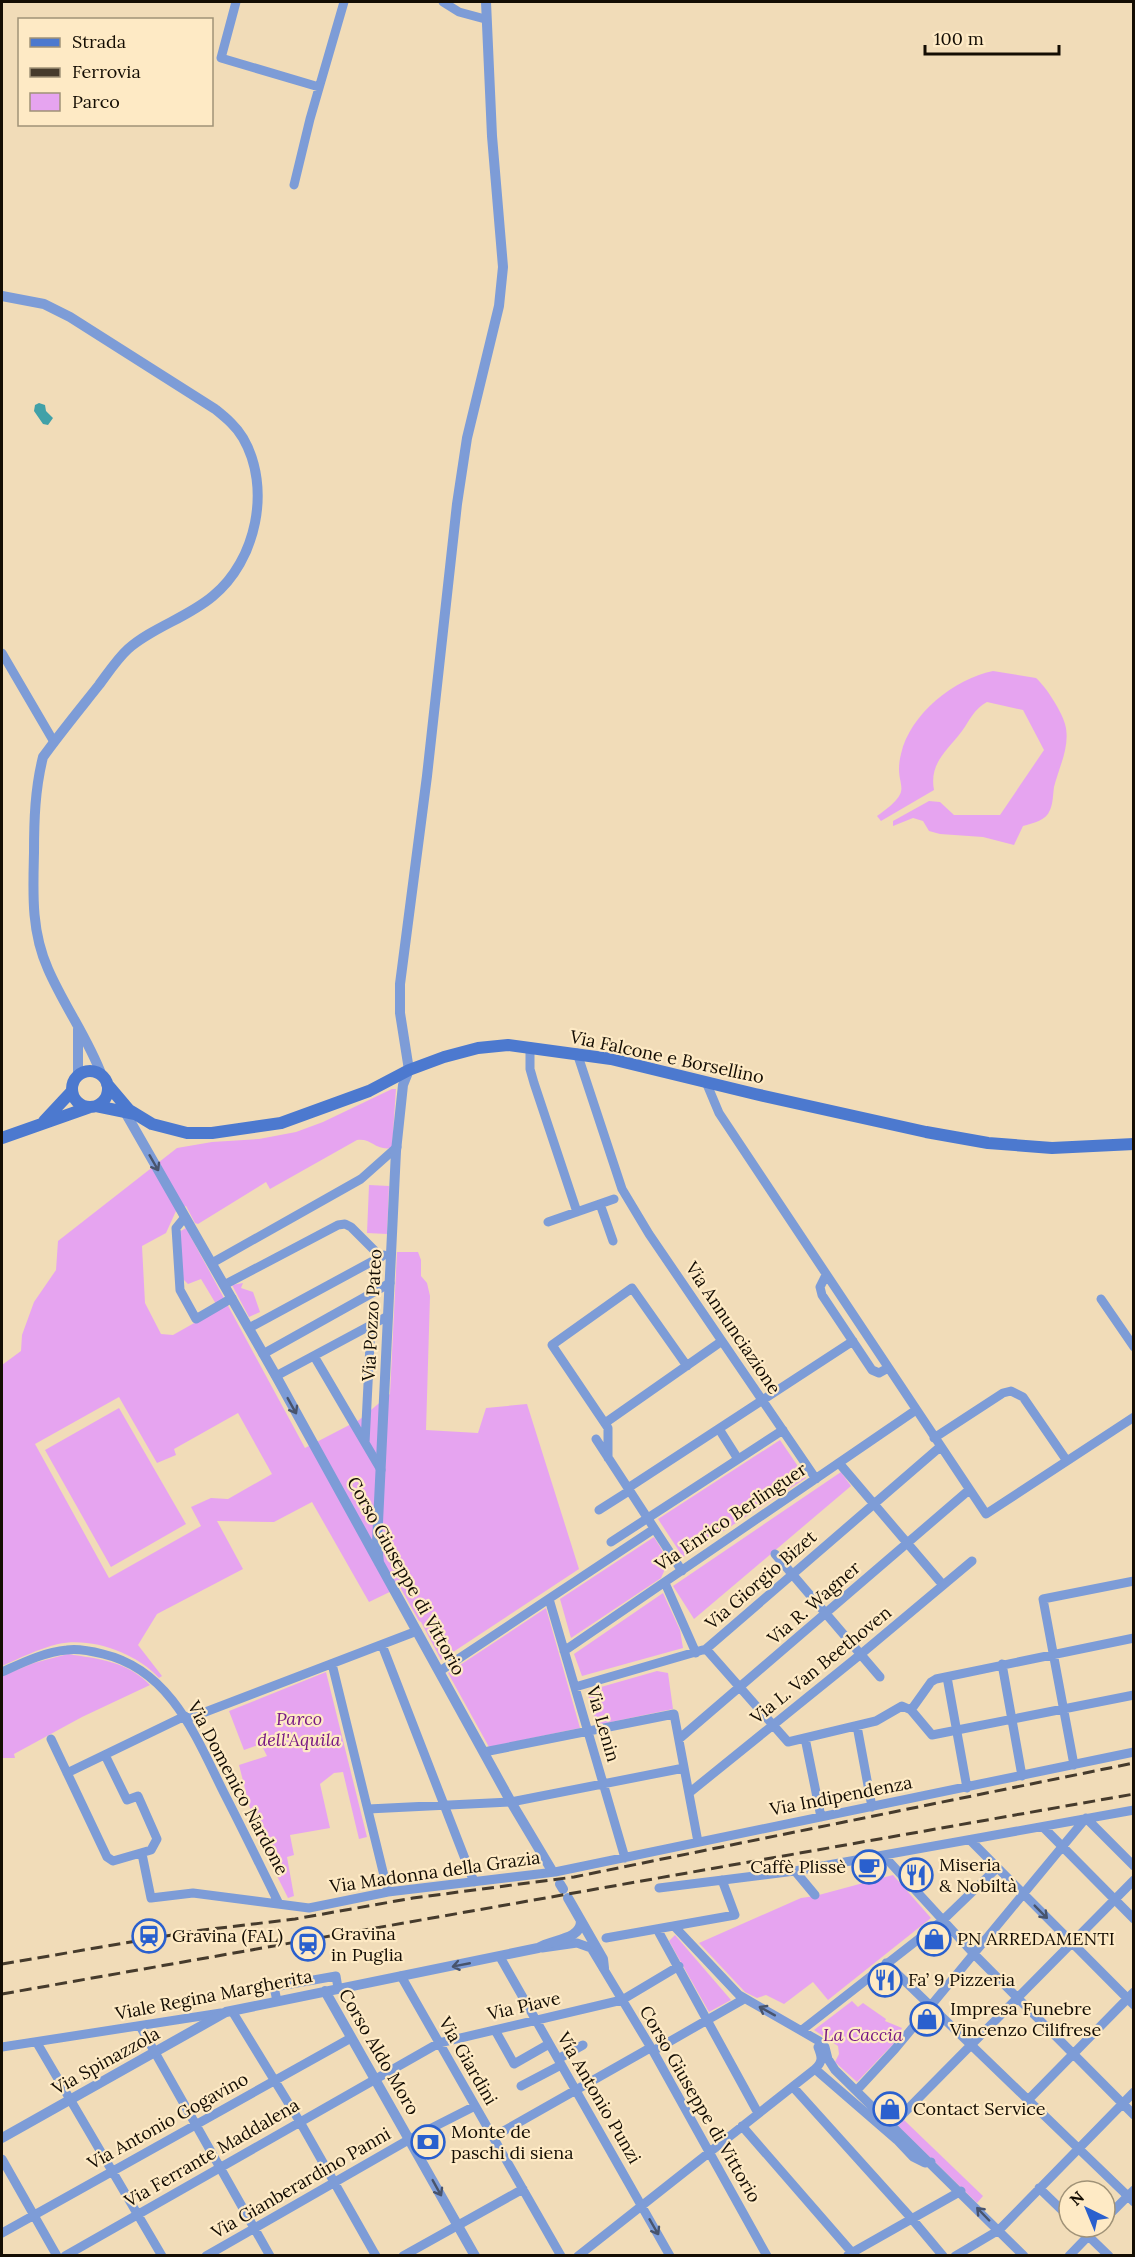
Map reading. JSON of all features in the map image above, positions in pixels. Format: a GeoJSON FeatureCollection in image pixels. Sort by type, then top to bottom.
{"type":"FeatureCollection","features":[{"type":"Feature","properties":{"kind":"main road","name":"Via Falcone e Borsellino"},"geometry":{"type":"LineString","coordinates":[[93,1107],[130,1113],[152,1124],[187,1133],[239,1130],[281,1123],[319,1110],[369,1091],[409,1070],[444,1057],[478,1048],[508,1045],[578,1053],[926,1132],[988,1143],[1052,1148],[1134,1144]]}},
{"type":"Feature","properties":{"kind":"main road"},"geometry":{"type":"LineString","coordinates":[[2,1138],[93,1107],[105,1099],[105,1080],[93,1071],[78,1075],[72,1085],[72,1091],[76,1101],[85,1107],[93,1107]]}},
{"type":"Feature","properties":{"kind":"main road","name":"Via Falcone e Borsellino"},"geometry":{"type":"LineString","coordinates":[[105,1080],[130,1113]]}},
{"type":"Feature","properties":{"kind":"main road"},"geometry":{"type":"LineString","coordinates":[[42,1124],[72,1091]]}},
{"type":"Feature","properties":{"kind":"street"},"geometry":{"type":"LineString","coordinates":[[236,2],[220,58],[319,87]]}},
{"type":"Feature","properties":{"kind":"street"},"geometry":{"type":"LineString","coordinates":[[294,185],[344,2]]}},
{"type":"Feature","properties":{"kind":"street"},"geometry":{"type":"LineString","coordinates":[[443,2],[459,12],[485,19]]}},
{"type":"Feature","properties":{"kind":"street"},"geometry":{"type":"LineString","coordinates":[[409,1070],[400,1013],[403,956],[428,776],[457,504],[468,438],[499,306],[503,267],[485,19],[486,2]]}},
{"type":"Feature","properties":{"kind":"street"},"geometry":{"type":"LineString","coordinates":[[2,296],[44,304],[70,317],[215,409],[232,423],[244,439],[256,475],[257,504],[250,543],[228,583],[211,598],[147,634],[126,651],[43,757],[35,803],[32,909],[36,933],[47,968],[94,1054],[105,1080]]}},
{"type":"Feature","properties":{"kind":"street"},"geometry":{"type":"LineString","coordinates":[[2,653],[54,742]]}},
{"type":"Feature","properties":{"kind":"street"},"geometry":{"type":"LineString","coordinates":[[78,1025],[78,1075]]}},
{"type":"Feature","properties":{"kind":"street"},"geometry":{"type":"LineString","coordinates":[[530,1047],[530,1069],[577,1212]]}},
{"type":"Feature","properties":{"kind":"street","name":"Via Annunciazione"},"geometry":{"type":"LineString","coordinates":[[578,1053],[625,1195],[816,1479]]}},
{"type":"Feature","properties":{"kind":"street","name":"Via Pozzo Pateo"},"geometry":{"type":"LineString","coordinates":[[379,1563],[377,1543],[396,1147],[403,1085],[409,1070]]}},
{"type":"Feature","properties":{"kind":"street"},"geometry":{"type":"LineString","coordinates":[[706,1082],[719,1113],[986,1514],[1134,1417]]}},
{"type":"Feature","properties":{"kind":"street","name":"Corso Giuseppe di Vittorio"},"geometry":{"type":"LineString","coordinates":[[130,1113],[484,1752],[553,1871]]}},
{"type":"Feature","properties":{"kind":"street"},"geometry":{"type":"LineString","coordinates":[[212,1263],[361,1179],[396,1147]]}},
{"type":"Feature","properties":{"kind":"street"},"geometry":{"type":"LineString","coordinates":[[548,1222],[614,1199]]}},
{"type":"Feature","properties":{"kind":"street"},"geometry":{"type":"LineString","coordinates":[[600,1204],[613,1242]]}},
{"type":"Feature","properties":{"kind":"street"},"geometry":{"type":"LineString","coordinates":[[186,1217],[176,1228],[181,1294],[196,1319],[232,1298]]}},
{"type":"Feature","properties":{"kind":"street"},"geometry":{"type":"LineString","coordinates":[[224,1285],[338,1225],[345,1224],[351,1227],[381,1257]]}},
{"type":"Feature","properties":{"kind":"street"},"geometry":{"type":"LineString","coordinates":[[249,1329],[391,1251]]}},
{"type":"Feature","properties":{"kind":"street"},"geometry":{"type":"LineString","coordinates":[[826,1275],[820,1287],[822,1295],[875,1373],[879,1374],[888,1368]]}},
{"type":"Feature","properties":{"kind":"street"},"geometry":{"type":"LineString","coordinates":[[263,1353],[390,1283]]}},
{"type":"Feature","properties":{"kind":"street"},"geometry":{"type":"LineString","coordinates":[[608,1458],[608,1428],[552,1345],[632,1288],[687,1366]]}},
{"type":"Feature","properties":{"kind":"street"},"geometry":{"type":"LineString","coordinates":[[1101,1299],[1134,1347]]}},
{"type":"Feature","properties":{"kind":"street"},"geometry":{"type":"LineString","coordinates":[[276,1376],[388,1316]]}},
{"type":"Feature","properties":{"kind":"street","name":"Via Pozzo Pateo"},"geometry":{"type":"LineString","coordinates":[[365,1443],[371,1325]]}},
{"type":"Feature","properties":{"kind":"street"},"geometry":{"type":"LineString","coordinates":[[605,1424],[722,1341]]}},
{"type":"Feature","properties":{"kind":"street"},"geometry":{"type":"LineString","coordinates":[[599,1510],[853,1341]]}},
{"type":"Feature","properties":{"kind":"street"},"geometry":{"type":"LineString","coordinates":[[314,1356],[381,1470]]}},
{"type":"Feature","properties":{"kind":"street"},"geometry":{"type":"LineString","coordinates":[[934,1438],[1003,1393],[1011,1391],[1023,1397],[1067,1461]]}},
{"type":"Feature","properties":{"kind":"street","name":"Via Enrico Berlinguer"},"geometry":{"type":"LineString","coordinates":[[564,1651],[916,1410]]}},
{"type":"Feature","properties":{"kind":"street"},"geometry":{"type":"LineString","coordinates":[[719,1429],[738,1459]]}},
{"type":"Feature","properties":{"kind":"street"},"geometry":{"type":"LineString","coordinates":[[610,1542],[783,1430]]}},
{"type":"Feature","properties":{"kind":"street"},"geometry":{"type":"LineString","coordinates":[[596,1439],[682,1571]]}},
{"type":"Feature","properties":{"kind":"street","name":"Via Giorgio Bizet"},"geometry":{"type":"LineString","coordinates":[[575,1687],[701,1651],[793,1575],[940,1447]]}},
{"type":"Feature","properties":{"kind":"street"},"geometry":{"type":"LineString","coordinates":[[839,1463],[943,1585]]}},
{"type":"Feature","properties":{"kind":"street","name":"Via R. Wagner"},"geometry":{"type":"LineString","coordinates":[[679,1739],[969,1490]]}},
{"type":"Feature","properties":{"kind":"street"},"geometry":{"type":"LineString","coordinates":[[440,1671],[654,1529]]}},
{"type":"Feature","properties":{"kind":"street"},"geometry":{"type":"LineString","coordinates":[[775,1554],[879,1677]]}},
{"type":"Feature","properties":{"kind":"street","name":"Via L. Van Beethoven"},"geometry":{"type":"LineString","coordinates":[[689,1793],[972,1561]]}},
{"type":"Feature","properties":{"kind":"street"},"geometry":{"type":"LineString","coordinates":[[1074,1765],[1043,1599],[1134,1581]]}},
{"type":"Feature","properties":{"kind":"street"},"geometry":{"type":"LineString","coordinates":[[664,1582],[701,1651],[741,1688],[789,1742],[881,1719],[900,1707],[911,1710],[932,1735],[1134,1695]]}},
{"type":"Feature","properties":{"kind":"street","name":"Via Lenin"},"geometry":{"type":"LineString","coordinates":[[549,1599],[625,1858]]}},
{"type":"Feature","properties":{"kind":"street"},"geometry":{"type":"LineString","coordinates":[[67,1773],[186,1717],[417,1631]]}},
{"type":"Feature","properties":{"kind":"street"},"geometry":{"type":"LineString","coordinates":[[911,1710],[931,1682],[936,1679],[1134,1638]]}},
{"type":"Feature","properties":{"kind":"street"},"geometry":{"type":"LineString","coordinates":[[382,1645],[474,1882]]}},
{"type":"Feature","properties":{"kind":"street","name":"Via Domenico Nardone"},"geometry":{"type":"LineString","coordinates":[[2,1672],[49,1653],[68,1649],[117,1657],[137,1666],[161,1686],[186,1717],[279,1904]]}},
{"type":"Feature","properties":{"kind":"street"},"geometry":{"type":"LineString","coordinates":[[332,1664],[388,1892]]}},
{"type":"Feature","properties":{"kind":"street"},"geometry":{"type":"LineString","coordinates":[[1002,1665],[1022,1776]]}},
{"type":"Feature","properties":{"kind":"street"},"geometry":{"type":"LineString","coordinates":[[947,1677],[967,1788]]}},
{"type":"Feature","properties":{"kind":"street"},"geometry":{"type":"LineString","coordinates":[[484,1752],[674,1714],[698,1842]]}},
{"type":"Feature","properties":{"kind":"street"},"geometry":{"type":"LineString","coordinates":[[856,1726],[872,1807]]}},
{"type":"Feature","properties":{"kind":"street"},"geometry":{"type":"LineString","coordinates":[[805,1738],[821,1817]]}},
{"type":"Feature","properties":{"kind":"street"},"geometry":{"type":"LineString","coordinates":[[51,1739],[108,1859],[113,1861],[154,1849],[157,1836],[138,1796],[127,1800],[105,1755]]}},
{"type":"Feature","properties":{"kind":"street","name":"Via Indipendenza"},"geometry":{"type":"LineString","coordinates":[[553,1871],[1134,1752]]}},
{"type":"Feature","properties":{"kind":"street"},"geometry":{"type":"LineString","coordinates":[[368,1809],[512,1802],[684,1768]]}},
{"type":"Feature","properties":{"kind":"street"},"geometry":{"type":"LineString","coordinates":[[659,1888],[795,1871],[1134,1810]]}},
{"type":"Feature","properties":{"kind":"street"},"geometry":{"type":"LineString","coordinates":[[857,2090],[895,2049],[1086,1818]]}},
{"type":"Feature","properties":{"kind":"street"},"geometry":{"type":"LineString","coordinates":[[1086,1818],[1134,1866]]}},
{"type":"Feature","properties":{"kind":"street"},"geometry":{"type":"LineString","coordinates":[[1043,1827],[1134,1919]]}},
{"type":"Feature","properties":{"kind":"street"},"geometry":{"type":"LineString","coordinates":[[970,1840],[1072,1943],[1131,1998],[1029,2099]]}},
{"type":"Feature","properties":{"kind":"street","name":"Via Madonna della Grazia"},"geometry":{"type":"LineString","coordinates":[[142,1854],[151,1898],[194,1893],[309,1908],[388,1892],[553,1871]]}},
{"type":"Feature","properties":{"kind":"street"},"geometry":{"type":"LineString","coordinates":[[884,1856],[1016,1998],[1134,2115]]}},
{"type":"Feature","properties":{"kind":"street"},"geometry":{"type":"LineString","coordinates":[[802,2030],[943,1920],[997,1868]]}},
{"type":"Feature","properties":{"kind":"street"},"geometry":{"type":"LineString","coordinates":[[795,1871],[815,1895]]}},
{"type":"Feature","properties":{"kind":"street"},"geometry":{"type":"LineString","coordinates":[[606,1938],[735,1915],[722,1880]]}},
{"type":"Feature","properties":{"kind":"street"},"geometry":{"type":"LineString","coordinates":[[892,2125],[1134,1880]]}},
{"type":"Feature","properties":{"kind":"street"},"geometry":{"type":"LineString","coordinates":[[564,1890],[603,1959],[604,1968]]}},
{"type":"Feature","properties":{"kind":"street","name":"Viale Regina Margherita"},"geometry":{"type":"LineString","coordinates":[[2,2048],[229,2011],[500,1957],[574,1936],[580,1930],[581,1921]]}},
{"type":"Feature","properties":{"kind":"street"},"geometry":{"type":"LineString","coordinates":[[674,1926],[744,1999],[802,2030],[823,2045],[834,2068],[1024,2256]]}},
{"type":"Feature","properties":{"kind":"street"},"geometry":{"type":"LineString","coordinates":[[657,1929],[758,2114]]}},
{"type":"Feature","properties":{"kind":"street","name":"Viale Regina Margherita"},"geometry":{"type":"LineString","coordinates":[[538,1948],[546,1949],[577,1943],[586,1945]]}},
{"type":"Feature","properties":{"kind":"street","name":"Corso Giuseppe di Vittorio"},"geometry":{"type":"LineString","coordinates":[[586,1945],[591,1948],[604,1968],[767,2256]]}},
{"type":"Feature","properties":{"kind":"street","name":"Vía Antonio Punzi"},"geometry":{"type":"LineString","coordinates":[[500,1957],[670,2256]]}},
{"type":"Feature","properties":{"kind":"street"},"geometry":{"type":"LineString","coordinates":[[886,1963],[1078,2148],[1132,2196],[1117,2209]]}},
{"type":"Feature","properties":{"kind":"street","name":"Via Piave"},"geometry":{"type":"LineString","coordinates":[[376,2079],[439,2043],[622,2000],[679,1966]]}},
{"type":"Feature","properties":{"kind":"street"},"geometry":{"type":"LineString","coordinates":[[277,2001],[274,1987],[336,1976],[338,1988]]}},
{"type":"Feature","properties":{"kind":"street","name":"Via Giardini"},"geometry":{"type":"LineString","coordinates":[[401,1976],[561,2256]]}},
{"type":"Feature","properties":{"kind":"street","name":"Corso Aldo Moro"},"geometry":{"type":"LineString","coordinates":[[325,1991],[475,2256]]}},
{"type":"Feature","properties":{"kind":"street"},"geometry":{"type":"LineString","coordinates":[[493,2137],[744,1999]]}},
{"type":"Feature","properties":{"kind":"street"},"geometry":{"type":"LineString","coordinates":[[229,2011],[275,2080],[376,2256]]}},
{"type":"Feature","properties":{"kind":"street","name":"Via Spinazzola"},"geometry":{"type":"LineString","coordinates":[[2,2138],[229,2011]]}},
{"type":"Feature","properties":{"kind":"street"},"geometry":{"type":"LineString","coordinates":[[140,2026],[270,2256]]}},
{"type":"Feature","properties":{"kind":"street"},"geometry":{"type":"LineString","coordinates":[[495,2030],[514,2064],[549,2044]]}},
{"type":"Feature","properties":{"kind":"street"},"geometry":{"type":"LineString","coordinates":[[578,2256],[821,2064],[822,2058],[813,2037]]}},
{"type":"Feature","properties":{"kind":"street","name":"Via Antonio Gogavino"},"geometry":{"type":"LineString","coordinates":[[2,2232],[351,2038]]}},
{"type":"Feature","properties":{"kind":"street"},"geometry":{"type":"LineString","coordinates":[[37,2043],[162,2256]]}},
{"type":"Feature","properties":{"kind":"street"},"geometry":{"type":"LineString","coordinates":[[521,2086],[583,2045]]}},
{"type":"Feature","properties":{"kind":"street"},"geometry":{"type":"LineString","coordinates":[[815,2069],[897,2140],[913,2157],[925,2163],[931,2162]]}},
{"type":"Feature","properties":{"kind":"street","name":"Via Ferrante Maddalena"},"geometry":{"type":"LineString","coordinates":[[65,2256],[376,2079]]}},
{"type":"Feature","properties":{"kind":"street"},"geometry":{"type":"LineString","coordinates":[[793,2087],[912,2218],[943,2256]]}},
{"type":"Feature","properties":{"kind":"street"},"geometry":{"type":"LineString","coordinates":[[956,2256],[999,2230],[1134,2092]]}},
{"type":"Feature","properties":{"kind":"street","name":"Via Gianberardino Panni"},"geometry":{"type":"LineString","coordinates":[[206,2256],[410,2139],[475,2106]]}},
{"type":"Feature","properties":{"kind":"street"},"geometry":{"type":"LineString","coordinates":[[742,2126],[852,2255],[912,2218],[961,2192]]}},
{"type":"Feature","properties":{"kind":"street"},"geometry":{"type":"LineString","coordinates":[[2,2159],[57,2256]]}},
{"type":"Feature","properties":{"kind":"street"},"geometry":{"type":"LineString","coordinates":[[1040,2188],[1057,2205]]}},
{"type":"Feature","properties":{"kind":"street"},"geometry":{"type":"LineString","coordinates":[[403,2256],[523,2189]]}},
{"type":"Feature","properties":{"kind":"street"},"geometry":{"type":"LineString","coordinates":[[1069,2256],[1085,2239]]}},
{"type":"Feature","properties":{"kind":"street"},"geometry":{"type":"LineString","coordinates":[[1091,2239],[1109,2256]]}},
{"type":"Feature","properties":{"kind":"green space"},"geometry":{"type":"Polygon","coordinates":[[[993,671],[1036,678],[1053,699],[1063,718],[1067,740],[1054,787],[1052,805],[1046,817],[1023,826],[1014,845],[983,837],[940,834],[929,831],[923,821],[913,818],[893,826],[893,821],[929,801],[940,802],[954,815],[1000,815],[1044,750],[1023,710],[987,702],[975,711],[941,758],[934,772],[934,790],[881,821],[877,816],[901,793],[899,766],[901,754],[914,725],[924,712],[949,690],[978,675],[993,671]]]}},
{"type":"Feature","properties":{"kind":"green space"},"geometry":{"type":"Polygon","coordinates":[[[396,1089],[392,1148],[381,1148],[366,1141],[357,1140],[270,1189],[266,1182],[198,1224],[195,1223],[186,1206],[176,1211],[166,1233],[142,1246],[145,1303],[161,1334],[173,1335],[219,1309],[201,1279],[188,1284],[181,1277],[179,1232],[186,1228],[305,1448],[359,1420],[390,1394],[397,1252],[418,1252],[421,1260],[421,1276],[427,1283],[430,1296],[426,1430],[478,1433],[486,1408],[527,1404],[579,1569],[441,1660],[400,1587],[369,1602],[312,1502],[274,1522],[217,1521],[243,1569],[157,1614],[138,1645],[162,1676],[159,1678],[126,1654],[85,1643],[58,1644],[2,1666],[2,1365],[21,1351],[22,1335],[34,1302],[56,1270],[58,1241],[177,1148],[212,1142],[259,1139],[296,1132],[396,1089]],[[119,1397],[35,1444],[109,1578],[201,1526],[191,1507],[211,1498],[228,1499],[272,1474],[238,1413],[174,1449],[176,1455],[157,1463],[119,1397]]]}},
{"type":"Feature","properties":{"kind":"green space"},"geometry":{"type":"Polygon","coordinates":[[[369,1185],[389,1186],[387,1234],[367,1233],[369,1185]]]}},
{"type":"Feature","properties":{"kind":"green space"},"geometry":{"type":"Polygon","coordinates":[[[243,1283],[241,1288],[253,1292],[260,1312],[249,1317],[232,1285],[243,1283]]]}},
{"type":"Feature","properties":{"kind":"green space"},"geometry":{"type":"Polygon","coordinates":[[[119,1408],[186,1524],[111,1567],[45,1450],[119,1408]]]}},
{"type":"Feature","properties":{"kind":"green space"},"geometry":{"type":"Polygon","coordinates":[[[780,1440],[806,1478],[683,1557],[658,1519],[780,1440]]]}},
{"type":"Feature","properties":{"kind":"green space"},"geometry":{"type":"Polygon","coordinates":[[[841,1472],[851,1486],[694,1619],[673,1586],[841,1472]]]}},
{"type":"Feature","properties":{"kind":"green space"},"geometry":{"type":"Polygon","coordinates":[[[654,1537],[666,1561],[661,1578],[571,1638],[560,1599],[654,1537]]]}},
{"type":"Feature","properties":{"kind":"green space"},"geometry":{"type":"Polygon","coordinates":[[[663,1593],[680,1630],[683,1648],[582,1676],[574,1654],[663,1593]]]}},
{"type":"Feature","properties":{"kind":"green space"},"geometry":{"type":"Polygon","coordinates":[[[546,1608],[580,1728],[489,1747],[448,1673],[546,1608]]]}},
{"type":"Feature","properties":{"kind":"green space"},"geometry":{"type":"Polygon","coordinates":[[[68,1654],[112,1662],[132,1671],[150,1685],[82,1717],[14,1754],[15,1758],[2,1758],[2,1676],[34,1663],[68,1654]]]}},
{"type":"Feature","properties":{"kind":"green space"},"geometry":{"type":"Polygon","coordinates":[[[657,1671],[668,1673],[673,1709],[597,1725],[587,1691],[657,1671]]]}},
{"type":"Feature","properties":{"kind":"green space","name":"Parco dell'Aquila"},"geometry":{"type":"Polygon","coordinates":[[[326,1672],[367,1837],[359,1839],[343,1772],[334,1773],[320,1784],[330,1828],[290,1835],[294,1855],[287,1857],[294,1896],[288,1898],[250,1822],[253,1820],[239,1765],[267,1756],[261,1744],[244,1750],[229,1711],[326,1672]]]}},
{"type":"Feature","properties":{"kind":"green space"},"geometry":{"type":"Polygon","coordinates":[[[893,1875],[931,1918],[828,2000],[813,1982],[784,2004],[766,1995],[757,1998],[745,1992],[699,1943],[801,1898],[893,1875]]]}},
{"type":"Feature","properties":{"kind":"green space"},"geometry":{"type":"Polygon","coordinates":[[[675,1935],[731,2000],[709,2012],[669,1941],[675,1935]]]}},
{"type":"Feature","properties":{"kind":"green space","name":"La Caccia"},"geometry":{"type":"Polygon","coordinates":[[[852,2001],[858,2007],[863,2003],[886,2019],[885,2021],[902,2028],[895,2042],[857,2082],[835,2062],[839,2054],[838,2046],[814,2030],[852,2001]]]}},
{"type":"Feature","properties":{"kind":"green space"},"geometry":{"type":"Polygon","coordinates":[[[904,2120],[983,2196],[977,2203],[898,2126],[904,2120]]]}},
{"type":"Feature","properties":{"kind":"water"},"geometry":{"type":"Polygon","coordinates":[[[39,403],[45,405],[46,411],[53,418],[48,425],[43,424],[34,411],[35,405],[39,403]]]}},
{"type":"Feature","properties":{"kind":"railway"},"geometry":{"type":"LineString","coordinates":[[2,1964],[195,1931],[295,1919],[413,1898],[574,1877],[1134,1763]]}},
{"type":"Feature","properties":{"kind":"railway"},"geometry":{"type":"LineString","coordinates":[[2,1994],[1134,1794]]}},
{"type":"Feature","properties":{"kind":"place","name":"Caffè Plissè"},"geometry":{"type":"Point","coordinates":[869,1867]}},
{"type":"Feature","properties":{"kind":"place","name":"Miseria & Nobiltà"},"geometry":{"type":"Point","coordinates":[916,1875]}},
{"type":"Feature","properties":{"kind":"place","name":"Gravina (FAL)"},"geometry":{"type":"Point","coordinates":[149,1936]}},
{"type":"Feature","properties":{"kind":"place","name":"PN ARREDAMENTI"},"geometry":{"type":"Point","coordinates":[934,1939]}},
{"type":"Feature","properties":{"kind":"place","name":"Gravina in Puglia"},"geometry":{"type":"Point","coordinates":[308,1944]}},
{"type":"Feature","properties":{"kind":"place","name":"Fa’ 9 Pizzeria"},"geometry":{"type":"Point","coordinates":[885,1980]}},
{"type":"Feature","properties":{"kind":"place","name":"Impresa Funebre Vincenzo Cilifrese"},"geometry":{"type":"Point","coordinates":[927,2019]}},
{"type":"Feature","properties":{"kind":"place","name":"Contact Service"},"geometry":{"type":"Point","coordinates":[890,2109]}},
{"type":"Feature","properties":{"kind":"place","name":"Monte de paschi di siena"},"geometry":{"type":"Point","coordinates":[428,2142]}}]}
